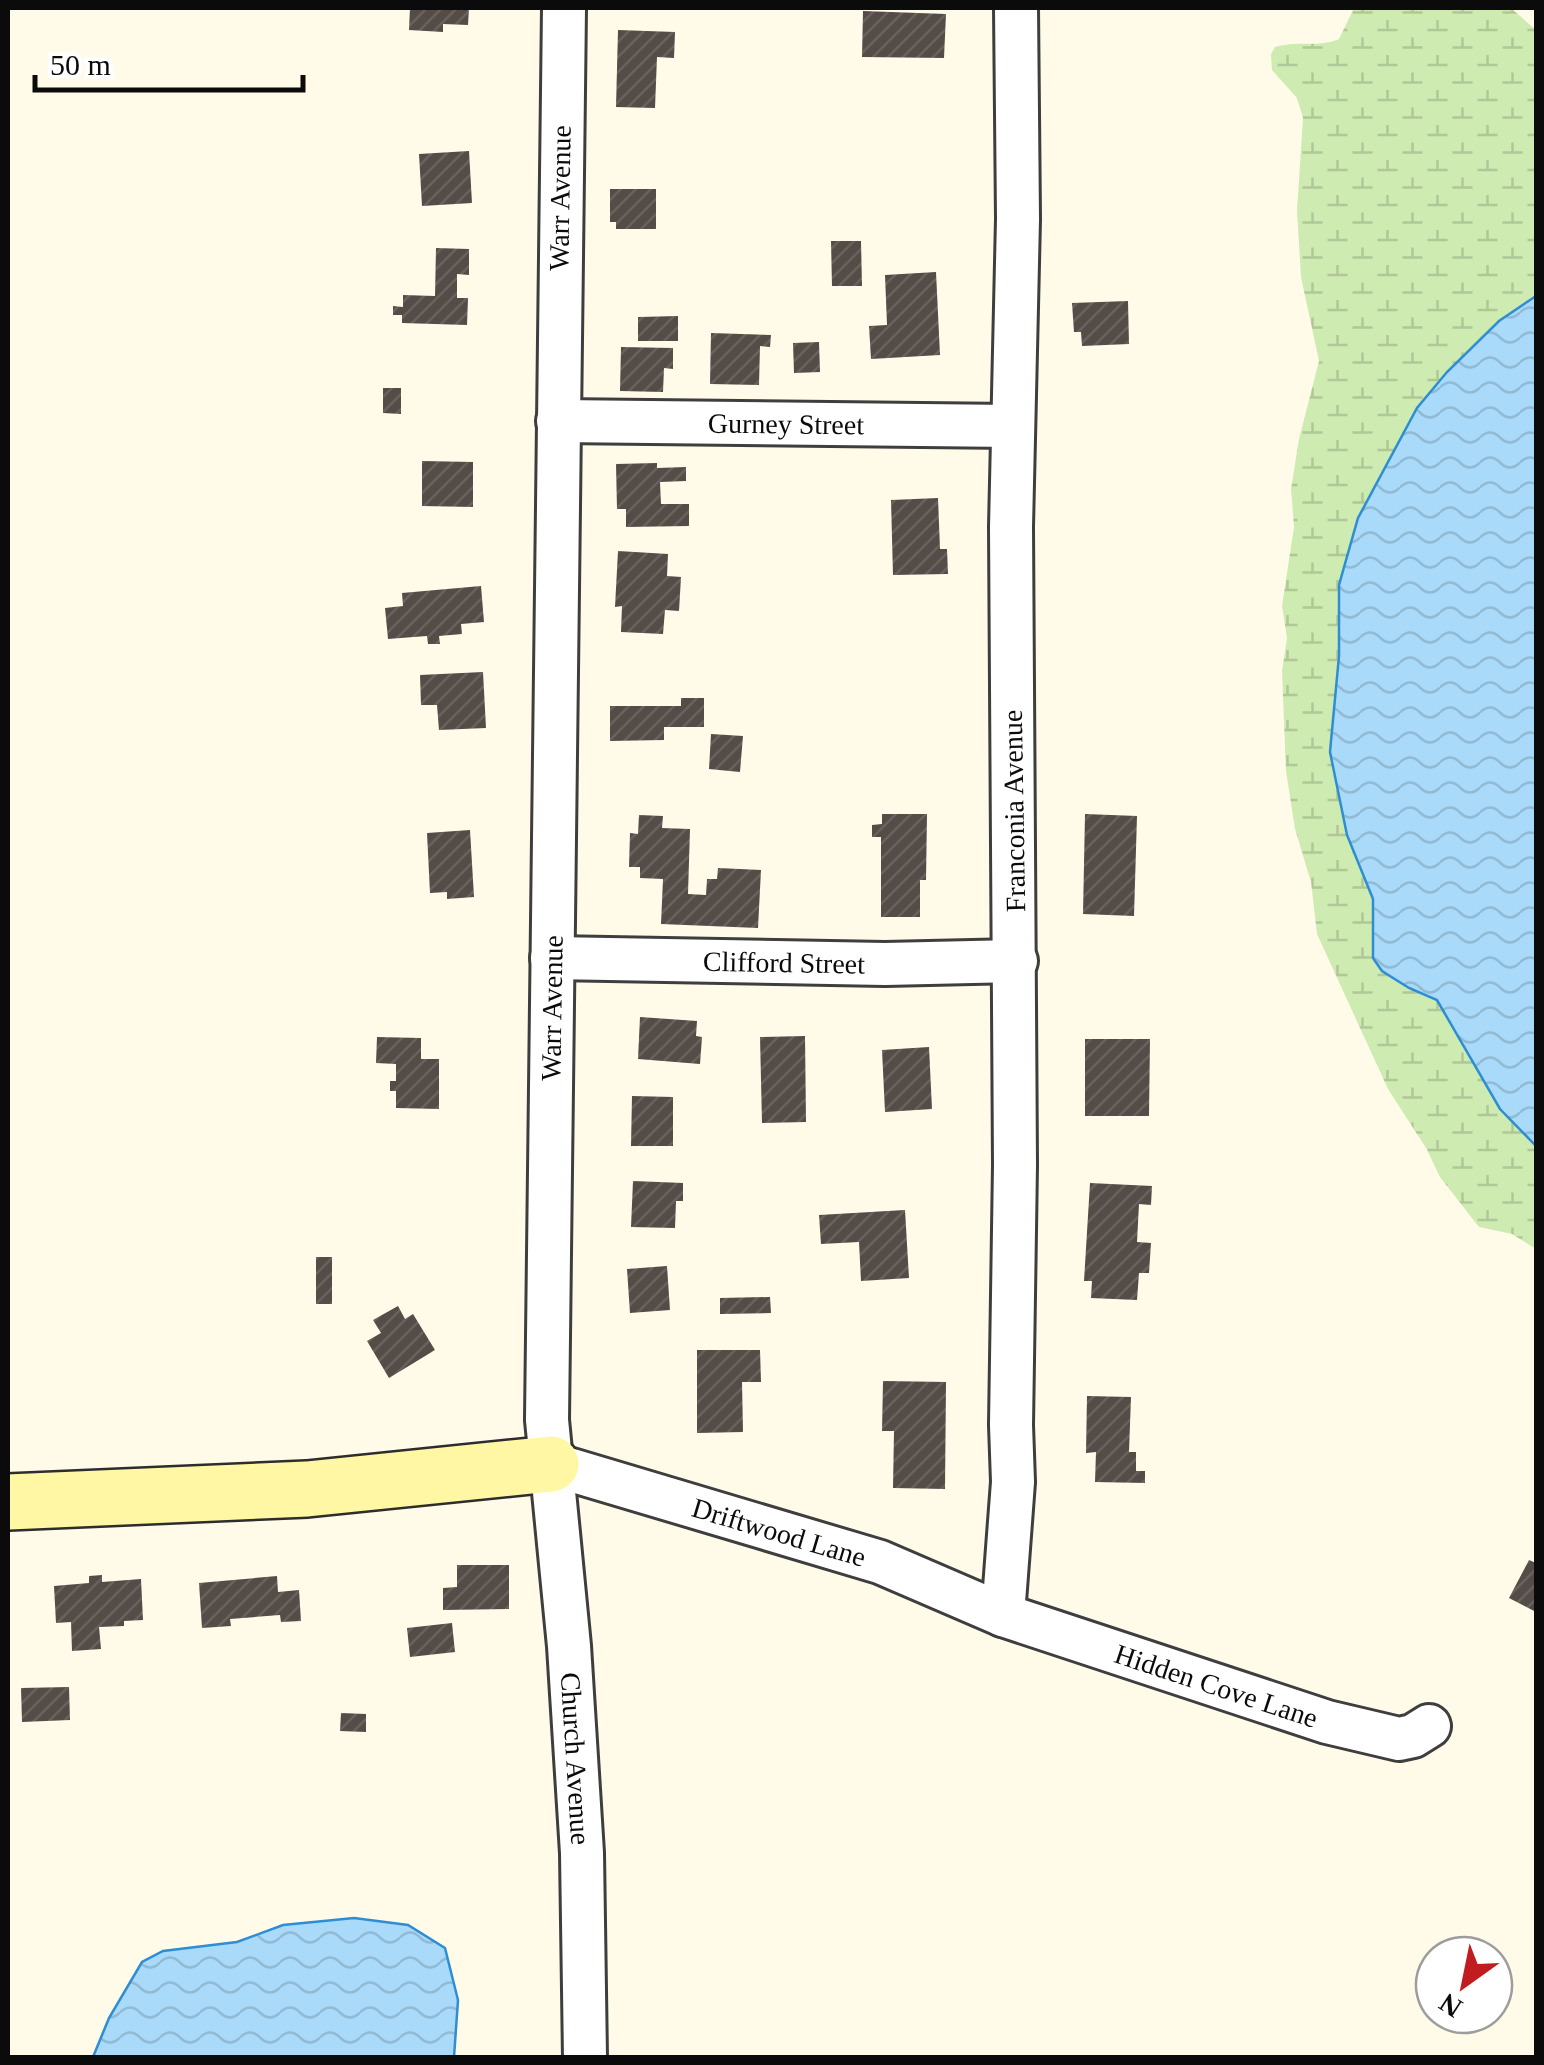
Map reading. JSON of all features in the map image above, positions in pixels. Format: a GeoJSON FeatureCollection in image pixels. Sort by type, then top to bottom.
{"type":"FeatureCollection","features":[{"type":"Feature","properties":{"kind":"street","name":"Warr Avenue"},"geometry":{"type":"LineString","coordinates":[[551,1464],[547,1420],[564,8]]}},
{"type":"Feature","properties":{"kind":"street","name":"Franconia Avenue"},"geometry":{"type":"LineString","coordinates":[[1003,1615],[1013,1482],[1010,1425],[1016,962],[1011,527],[1018,219],[1016,8]]}},
{"type":"Feature","properties":{"kind":"street","name":"Gurney Street"},"geometry":{"type":"LineString","coordinates":[[558,422],[1013,426]]}},
{"type":"Feature","properties":{"kind":"street","name":"Clifford Street"},"geometry":{"type":"LineString","coordinates":[[552,958],[886,964],[1016,962]]}},
{"type":"Feature","properties":{"kind":"street"},"geometry":{"type":"LineString","coordinates":[[8,1502],[307,1488],[551,1464]]}},
{"type":"Feature","properties":{"kind":"street","name":"Driftwood Lane"},"geometry":{"type":"LineString","coordinates":[[551,1464],[880,1562],[1003,1615]]}},
{"type":"Feature","properties":{"kind":"street","name":"Church Avenue"},"geometry":{"type":"LineString","coordinates":[[551,1464],[569,1646],[580,1834],[584,2058]]}},
{"type":"Feature","properties":{"kind":"street","name":"Hidden Cove Lane"},"geometry":{"type":"LineString","coordinates":[[1003,1615],[1327,1722],[1399,1739],[1429,1726]]}},
{"type":"Feature","properties":{"kind":"green space"},"geometry":{"type":"Polygon","coordinates":[[[1354,8],[1511,8],[1536,30],[1536,296],[1499,321],[1417,408],[1358,518],[1339,585],[1339,656],[1347,835],[1373,899],[1373,958],[1409,988],[1437,999],[1499,1109],[1536,1146],[1536,1249],[1512,1234],[1479,1227],[1440,1177],[1388,1089],[1317,934],[1311,882],[1295,829],[1286,771],[1282,671],[1287,638],[1282,606],[1294,527],[1291,489],[1319,361],[1301,277],[1297,211],[1303,118],[1297,98],[1272,70],[1271,54],[1275,47],[1284,45],[1339,39],[1354,8]]]}},
{"type":"Feature","properties":{"kind":"water"},"geometry":{"type":"Polygon","coordinates":[[[1536,296],[1536,1146],[1500,1109],[1437,1000],[1382,971],[1373,958],[1373,899],[1347,835],[1330,752],[1339,656],[1339,585],[1358,518],[1417,408],[1499,321],[1536,296]]]}},
{"type":"Feature","properties":{"kind":"water"},"geometry":{"type":"Polygon","coordinates":[[[354,1918],[408,1925],[445,1948],[458,2000],[454,2057],[93,2057],[109,2018],[142,1962],[163,1951],[237,1942],[283,1925],[354,1918]]]}},
{"type":"Feature","properties":{"kind":"building"},"geometry":{"type":"Polygon","coordinates":[[[410,8],[469,8],[468,25],[443,24],[443,32],[409,30],[410,8]]]}},
{"type":"Feature","properties":{"kind":"building"},"geometry":{"type":"Polygon","coordinates":[[[863,11],[946,14],[944,58],[862,57],[863,11]]]}},
{"type":"Feature","properties":{"kind":"building"},"geometry":{"type":"Polygon","coordinates":[[[618,30],[675,32],[674,58],[657,57],[655,108],[616,107],[618,30]]]}},
{"type":"Feature","properties":{"kind":"building"},"geometry":{"type":"Polygon","coordinates":[[[469,151],[472,203],[422,206],[419,154],[469,151]]]}},
{"type":"Feature","properties":{"kind":"building"},"geometry":{"type":"Polygon","coordinates":[[[610,189],[656,189],[656,229],[616,229],[616,222],[610,222],[610,189]]]}},
{"type":"Feature","properties":{"kind":"building"},"geometry":{"type":"Polygon","coordinates":[[[831,241],[861,241],[862,286],[832,286],[831,241]]]}},
{"type":"Feature","properties":{"kind":"building"},"geometry":{"type":"Polygon","coordinates":[[[436,248],[469,249],[469,275],[457,274],[457,298],[468,298],[467,325],[402,323],[402,315],[393,315],[393,306],[403,307],[403,295],[435,296],[436,248]]]}},
{"type":"Feature","properties":{"kind":"building"},"geometry":{"type":"Polygon","coordinates":[[[936,272],[940,355],[871,359],[869,326],[887,325],[885,275],[936,272]]]}},
{"type":"Feature","properties":{"kind":"building"},"geometry":{"type":"Polygon","coordinates":[[[1128,301],[1129,344],[1082,346],[1081,332],[1074,332],[1072,303],[1128,301]]]}},
{"type":"Feature","properties":{"kind":"building"},"geometry":{"type":"Polygon","coordinates":[[[678,316],[678,341],[638,341],[638,317],[678,316]]]}},
{"type":"Feature","properties":{"kind":"building"},"geometry":{"type":"Polygon","coordinates":[[[711,333],[771,335],[770,347],[760,346],[759,385],[710,384],[711,333]]]}},
{"type":"Feature","properties":{"kind":"building"},"geometry":{"type":"Polygon","coordinates":[[[819,342],[820,372],[794,373],[793,343],[819,342]]]}},
{"type":"Feature","properties":{"kind":"building"},"geometry":{"type":"Polygon","coordinates":[[[621,347],[673,348],[673,369],[664,368],[663,392],[620,391],[621,347]]]}},
{"type":"Feature","properties":{"kind":"building"},"geometry":{"type":"Polygon","coordinates":[[[383,388],[401,388],[401,414],[383,413],[383,388]]]}},
{"type":"Feature","properties":{"kind":"building"},"geometry":{"type":"Polygon","coordinates":[[[422,461],[473,462],[473,507],[422,506],[422,461]]]}},
{"type":"Feature","properties":{"kind":"building"},"geometry":{"type":"Polygon","coordinates":[[[657,463],[657,468],[686,467],[686,481],[660,482],[661,504],[689,504],[689,526],[626,527],[626,509],[617,509],[616,464],[657,463]]]}},
{"type":"Feature","properties":{"kind":"building"},"geometry":{"type":"Polygon","coordinates":[[[938,498],[940,549],[947,549],[948,574],[893,575],[891,500],[938,498]]]}},
{"type":"Feature","properties":{"kind":"building"},"geometry":{"type":"Polygon","coordinates":[[[618,551],[668,554],[667,576],[681,577],[679,611],[665,610],[663,634],[621,632],[622,606],[615,607],[618,551]]]}},
{"type":"Feature","properties":{"kind":"building"},"geometry":{"type":"Polygon","coordinates":[[[481,586],[484,622],[461,624],[462,634],[439,636],[440,644],[428,644],[427,636],[388,639],[385,608],[403,606],[402,593],[481,586]]]}},
{"type":"Feature","properties":{"kind":"building"},"geometry":{"type":"Polygon","coordinates":[[[483,672],[486,728],[439,730],[437,705],[421,705],[420,675],[483,672]]]}},
{"type":"Feature","properties":{"kind":"building"},"geometry":{"type":"Polygon","coordinates":[[[681,698],[704,698],[704,727],[664,727],[664,740],[610,741],[610,706],[681,706],[681,698]]]}},
{"type":"Feature","properties":{"kind":"building"},"geometry":{"type":"Polygon","coordinates":[[[711,734],[743,736],[740,772],[709,769],[711,734]]]}},
{"type":"Feature","properties":{"kind":"building"},"geometry":{"type":"Polygon","coordinates":[[[882,814],[927,814],[926,880],[920,880],[920,917],[881,917],[881,837],[872,837],[872,825],[882,824],[882,814]]]}},
{"type":"Feature","properties":{"kind":"building"},"geometry":{"type":"Polygon","coordinates":[[[1085,814],[1137,816],[1134,916],[1083,914],[1085,814]]]}},
{"type":"Feature","properties":{"kind":"building"},"geometry":{"type":"Polygon","coordinates":[[[639,815],[663,816],[662,828],[690,829],[688,894],[706,895],[707,879],[717,879],[718,868],[761,870],[758,928],[661,924],[663,879],[640,878],[640,867],[629,867],[630,833],[638,834],[639,815]]]}},
{"type":"Feature","properties":{"kind":"building"},"geometry":{"type":"Polygon","coordinates":[[[470,830],[474,897],[447,899],[447,892],[430,893],[427,833],[470,830]]]}},
{"type":"Feature","properties":{"kind":"building"},"geometry":{"type":"Polygon","coordinates":[[[640,1017],[697,1021],[696,1036],[702,1037],[700,1064],[638,1059],[640,1017]]]}},
{"type":"Feature","properties":{"kind":"building"},"geometry":{"type":"Polygon","coordinates":[[[805,1036],[806,1122],[762,1123],[760,1037],[805,1036]]]}},
{"type":"Feature","properties":{"kind":"building"},"geometry":{"type":"Polygon","coordinates":[[[377,1037],[421,1038],[421,1059],[439,1059],[439,1109],[396,1108],[396,1091],[390,1091],[390,1081],[396,1081],[396,1064],[376,1063],[377,1037]]]}},
{"type":"Feature","properties":{"kind":"building"},"geometry":{"type":"Polygon","coordinates":[[[1085,1039],[1150,1039],[1149,1116],[1085,1116],[1085,1039]]]}},
{"type":"Feature","properties":{"kind":"building"},"geometry":{"type":"Polygon","coordinates":[[[929,1047],[932,1109],[885,1112],[882,1050],[929,1047]]]}},
{"type":"Feature","properties":{"kind":"building"},"geometry":{"type":"Polygon","coordinates":[[[632,1096],[673,1097],[673,1146],[631,1146],[632,1096]]]}},
{"type":"Feature","properties":{"kind":"building"},"geometry":{"type":"Polygon","coordinates":[[[633,1181],[683,1183],[683,1201],[676,1201],[675,1228],[631,1227],[633,1181]]]}},
{"type":"Feature","properties":{"kind":"building"},"geometry":{"type":"Polygon","coordinates":[[[1090,1183],[1152,1186],[1151,1205],[1139,1204],[1137,1242],[1151,1243],[1149,1273],[1139,1273],[1137,1300],[1091,1298],[1092,1281],[1084,1281],[1090,1183]]]}},
{"type":"Feature","properties":{"kind":"building"},"geometry":{"type":"Polygon","coordinates":[[[905,1210],[909,1278],[861,1281],[859,1242],[821,1244],[819,1215],[905,1210]]]}},
{"type":"Feature","properties":{"kind":"building"},"geometry":{"type":"Polygon","coordinates":[[[316,1257],[332,1257],[332,1304],[316,1304],[316,1257]]]}},
{"type":"Feature","properties":{"kind":"building"},"geometry":{"type":"Polygon","coordinates":[[[667,1266],[670,1310],[630,1313],[627,1269],[667,1266]]]}},
{"type":"Feature","properties":{"kind":"building"},"geometry":{"type":"Polygon","coordinates":[[[770,1297],[771,1313],[720,1314],[720,1298],[770,1297]]]}},
{"type":"Feature","properties":{"kind":"building"},"geometry":{"type":"Polygon","coordinates":[[[398,1306],[405,1319],[413,1314],[435,1350],[389,1378],[367,1341],[381,1333],[373,1320],[398,1306]]]}},
{"type":"Feature","properties":{"kind":"building"},"geometry":{"type":"Polygon","coordinates":[[[697,1350],[760,1350],[761,1382],[742,1382],[743,1432],[697,1433],[697,1350]]]}},
{"type":"Feature","properties":{"kind":"building"},"geometry":{"type":"Polygon","coordinates":[[[883,1381],[946,1382],[945,1489],[893,1488],[894,1431],[882,1431],[883,1381]]]}},
{"type":"Feature","properties":{"kind":"building"},"geometry":{"type":"Polygon","coordinates":[[[1087,1396],[1131,1397],[1129,1452],[1136,1452],[1136,1471],[1145,1471],[1145,1483],[1095,1482],[1096,1452],[1086,1453],[1087,1396]]]}},
{"type":"Feature","properties":{"kind":"building"},"geometry":{"type":"Polygon","coordinates":[[[1529,1560],[1536,1563],[1536,1612],[1509,1598],[1529,1560]]]}},
{"type":"Feature","properties":{"kind":"building"},"geometry":{"type":"Polygon","coordinates":[[[457,1565],[509,1565],[509,1609],[443,1610],[443,1588],[457,1587],[457,1565]]]}},
{"type":"Feature","properties":{"kind":"building"},"geometry":{"type":"Polygon","coordinates":[[[102,1575],[102,1582],[141,1579],[143,1620],[99,1627],[101,1649],[72,1651],[71,1622],[56,1623],[54,1586],[89,1583],[89,1576],[102,1575]]]}},
{"type":"Feature","properties":{"kind":"building"},"geometry":{"type":"Polygon","coordinates":[[[277,1576],[278,1592],[299,1590],[301,1621],[281,1622],[280,1615],[230,1619],[231,1626],[202,1628],[199,1583],[277,1576]]]}},
{"type":"Feature","properties":{"kind":"building"},"geometry":{"type":"Polygon","coordinates":[[[452,1623],[455,1652],[410,1657],[407,1628],[452,1623]]]}},
{"type":"Feature","properties":{"kind":"building"},"geometry":{"type":"Polygon","coordinates":[[[69,1687],[70,1720],[22,1722],[21,1688],[69,1687]]]}},
{"type":"Feature","properties":{"kind":"building"},"geometry":{"type":"Polygon","coordinates":[[[341,1713],[366,1714],[366,1732],[340,1731],[341,1713]]]}}]}
